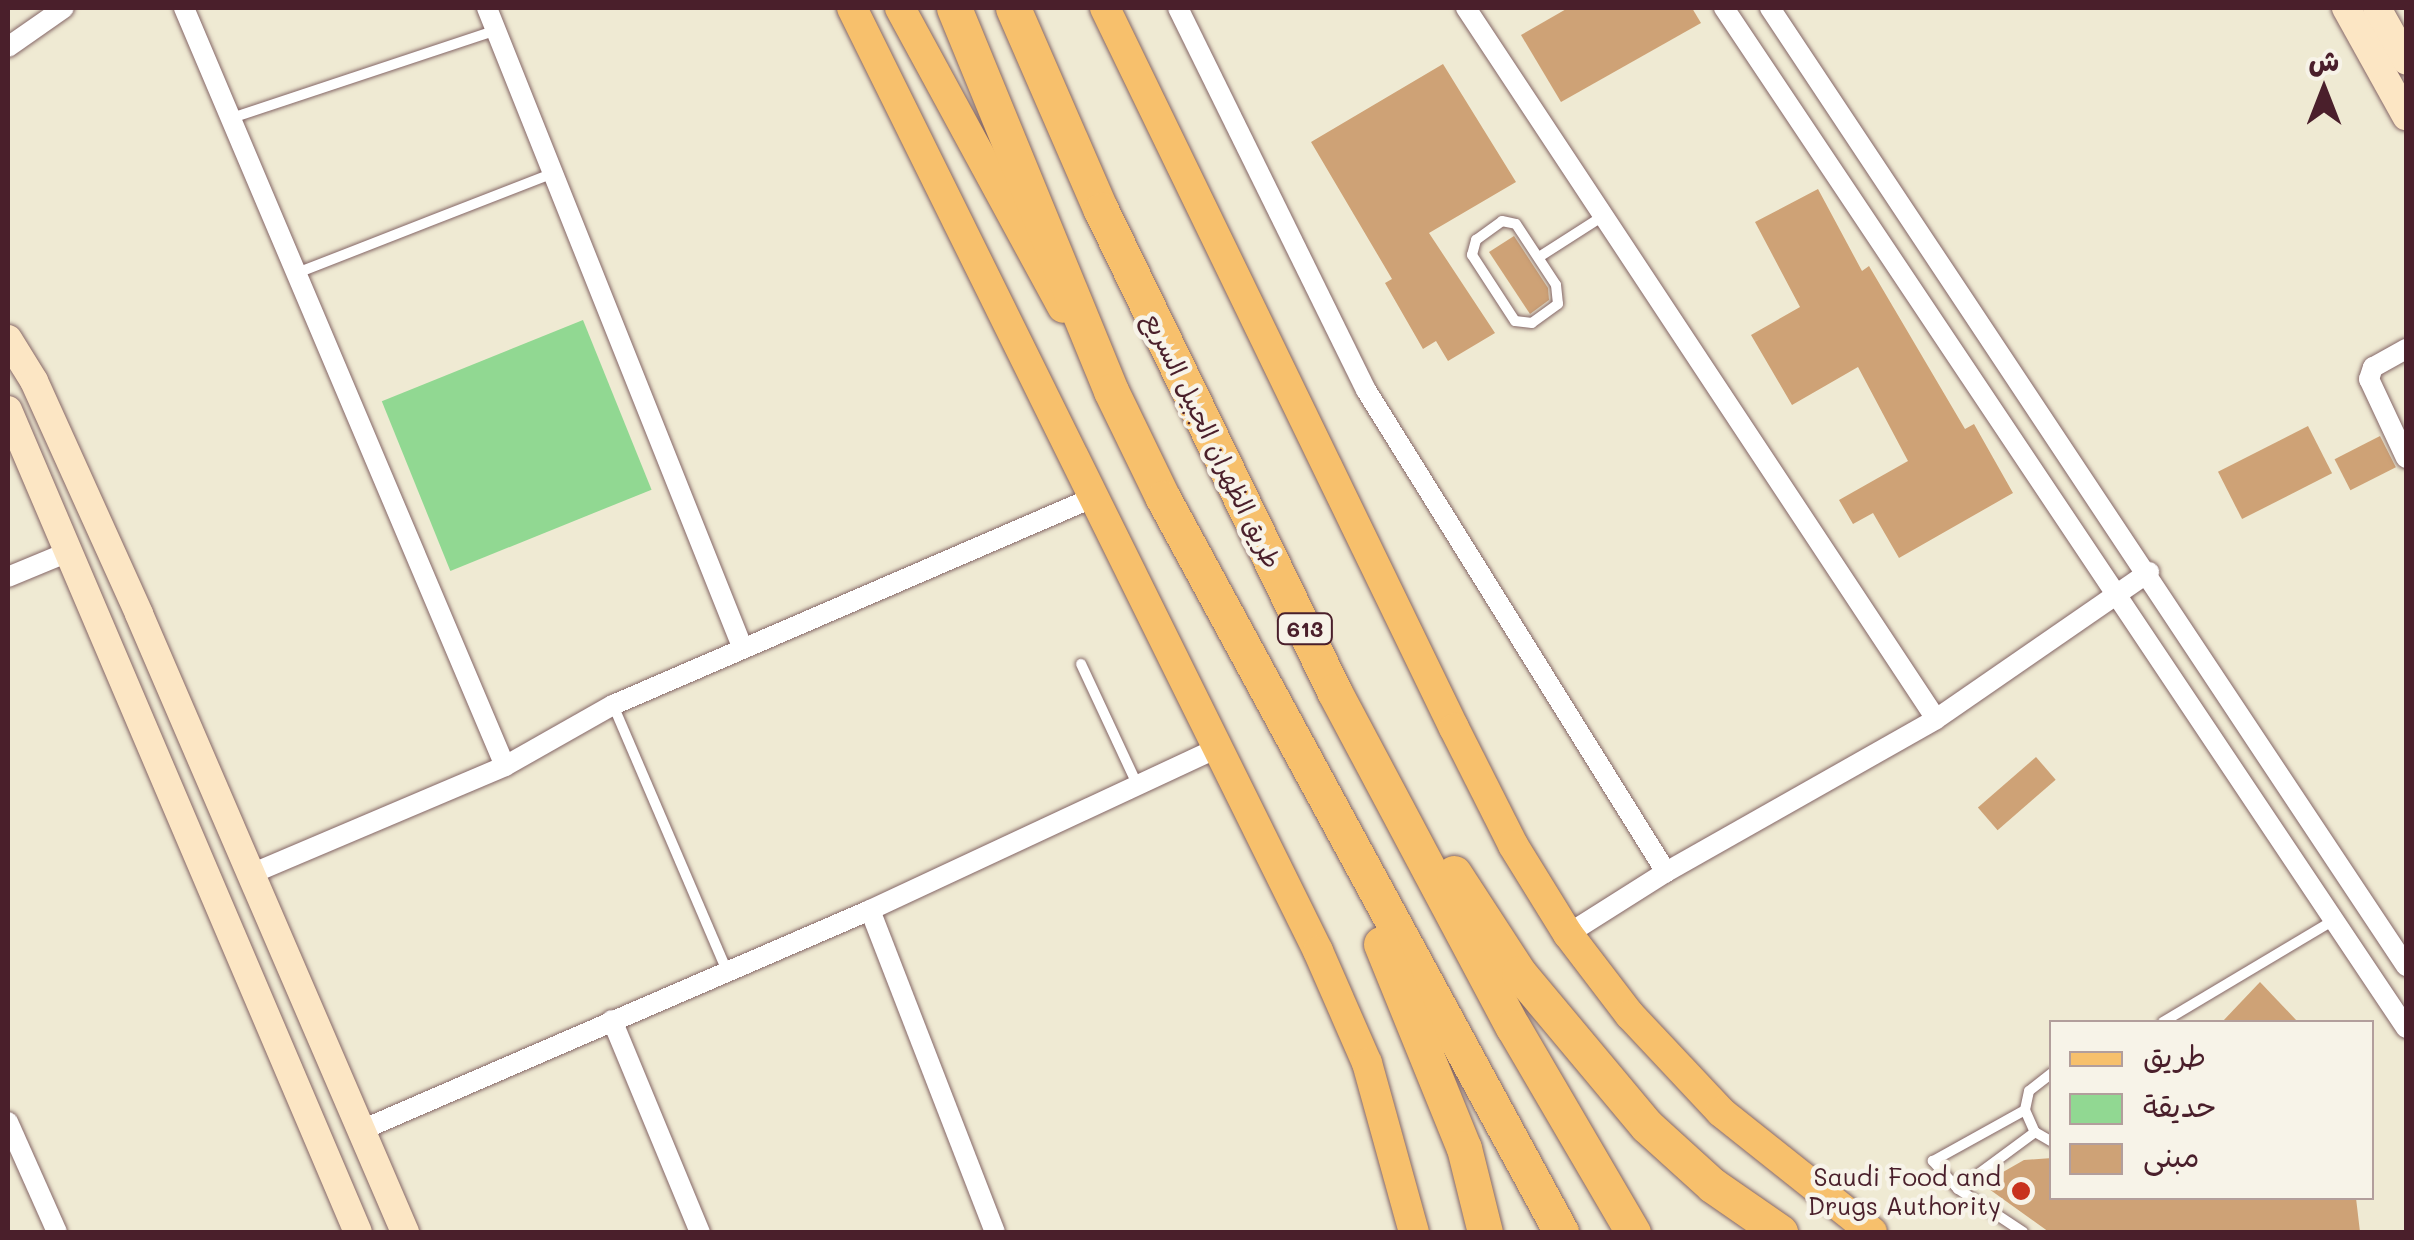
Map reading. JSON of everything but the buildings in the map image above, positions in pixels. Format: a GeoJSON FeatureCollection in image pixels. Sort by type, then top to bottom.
{"type":"FeatureCollection","features":[{"type":"Feature","properties":{"kind":"highway","name":"613"},"geometry":{"type":"LineString","coordinates":[[954,8],[1111,392],[1297,750],[1562,1232]]}},
{"type":"Feature","properties":{"kind":"highway","name":"طريق الظهران الجبيل السريع"},"geometry":{"type":"LineString","coordinates":[[1013,8],[1101,210],[1334,691],[1513,1027],[1633,1232]]}},
{"type":"Feature","properties":{"kind":"highway"},"geometry":{"type":"LineString","coordinates":[[1334,691],[1519,972],[1575,1044],[1686,1162],[1780,1232]]}},
{"type":"Feature","properties":{"kind":"highway"},"geometry":{"type":"LineString","coordinates":[[1297,750],[1464,1148],[1485,1232]]}},
{"type":"Feature","properties":{"kind":"main road"},"geometry":{"type":"LineString","coordinates":[[852,8],[1318,951],[1367,1064],[1414,1232]]}},
{"type":"Feature","properties":{"kind":"main road"},"geometry":{"type":"LineString","coordinates":[[900,8],[1111,392]]}},
{"type":"Feature","properties":{"kind":"main road"},"geometry":{"type":"LineString","coordinates":[[1105,8],[1488,795],[1568,934],[1630,1015],[1721,1112],[1872,1232]]}},
{"type":"Feature","properties":{"kind":"street"},"geometry":{"type":"LineString","coordinates":[[8,47],[64,8]]}},
{"type":"Feature","properties":{"kind":"street"},"geometry":{"type":"LineString","coordinates":[[184,8],[505,766]]}},
{"type":"Feature","properties":{"kind":"street"},"geometry":{"type":"LineString","coordinates":[[486,8],[558,172],[743,649]]}},
{"type":"Feature","properties":{"kind":"street"},"geometry":{"type":"LineString","coordinates":[[1178,8],[1366,390],[1666,872]]}},
{"type":"Feature","properties":{"kind":"street"},"geometry":{"type":"LineString","coordinates":[[1466,8],[1936,719]]}},
{"type":"Feature","properties":{"kind":"street"},"geometry":{"type":"LineString","coordinates":[[1724,8],[2406,1028]]}},
{"type":"Feature","properties":{"kind":"street"},"geometry":{"type":"LineString","coordinates":[[1770,8],[2406,966]]}},
{"type":"Feature","properties":{"kind":"street"},"geometry":{"type":"LineString","coordinates":[[2346,8],[2406,116]]}},
{"type":"Feature","properties":{"kind":"street"},"geometry":{"type":"LineString","coordinates":[[2377,8],[2406,60]]}},
{"type":"Feature","properties":{"kind":"street"},"geometry":{"type":"LineString","coordinates":[[8,339],[34,381],[138,614],[364,1129],[405,1232]]}},
{"type":"Feature","properties":{"kind":"street"},"geometry":{"type":"LineString","coordinates":[[2406,349],[2373,366],[2369,379],[2406,458]]}},
{"type":"Feature","properties":{"kind":"street"},"geometry":{"type":"LineString","coordinates":[[8,410],[358,1232]]}},
{"type":"Feature","properties":{"kind":"street"},"geometry":{"type":"LineString","coordinates":[[144,731],[176,760],[220,864],[234,874],[251,874],[505,766],[613,705],[1092,498]]}},
{"type":"Feature","properties":{"kind":"street"},"geometry":{"type":"LineString","coordinates":[[8,577],[81,548],[99,555],[122,602],[138,614]]}},
{"type":"Feature","properties":{"kind":"street"},"geometry":{"type":"LineString","coordinates":[[1568,934],[1666,872],[1936,719],[2148,572]]}},
{"type":"Feature","properties":{"kind":"street"},"geometry":{"type":"LineString","coordinates":[[364,1129],[870,910],[1215,749]]}},
{"type":"Feature","properties":{"kind":"street"},"geometry":{"type":"LineString","coordinates":[[870,910],[996,1232]]}},
{"type":"Feature","properties":{"kind":"street"},"geometry":{"type":"LineString","coordinates":[[612,1020],[700,1232]]}},
{"type":"Feature","properties":{"kind":"street"},"geometry":{"type":"LineString","coordinates":[[8,1122],[57,1232]]}},
{"type":"Feature","properties":{"kind":"lane"},"geometry":{"type":"LineString","coordinates":[[232,118],[496,30]]}},
{"type":"Feature","properties":{"kind":"lane"},"geometry":{"type":"LineString","coordinates":[[298,273],[558,172]]}},
{"type":"Feature","properties":{"kind":"lane"},"geometry":{"type":"LineString","coordinates":[[1539,258],[1604,216]]}},
{"type":"Feature","properties":{"kind":"lane"},"geometry":{"type":"LineString","coordinates":[[1510,222],[1539,258],[1556,286],[1558,304],[1523,324],[1514,321],[1472,247],[1510,222]]}},
{"type":"Feature","properties":{"kind":"lane"},"geometry":{"type":"LineString","coordinates":[[1081,664],[1137,784]]}},
{"type":"Feature","properties":{"kind":"lane"},"geometry":{"type":"LineString","coordinates":[[613,705],[727,970]]}},
{"type":"Feature","properties":{"kind":"lane"},"geometry":{"type":"LineString","coordinates":[[2167,1020],[2334,920]]}},
{"type":"Feature","properties":{"kind":"lane"},"geometry":{"type":"LineString","coordinates":[[2182,1020],[2202,1001]]}},
{"type":"Feature","properties":{"kind":"lane"},"geometry":{"type":"LineString","coordinates":[[2049,1075],[2029,1092],[2026,1110],[2035,1132],[2049,1140]]}},
{"type":"Feature","properties":{"kind":"lane"},"geometry":{"type":"LineString","coordinates":[[2022,1232],[1958,1189],[1933,1161],[2026,1110]]}},
{"type":"Feature","properties":{"kind":"lane"},"geometry":{"type":"LineString","coordinates":[[1958,1189],[2035,1132]]}},
{"type":"Feature","properties":{"kind":"green space"},"geometry":{"type":"Polygon","coordinates":[[[583,320],[652,490],[450,571],[382,401],[583,320]]]}},
{"type":"Feature","properties":{"kind":"place","name":"Saudi Food and Drugs Authority"},"geometry":{"type":"Point","coordinates":[2021,1191]}}]}
